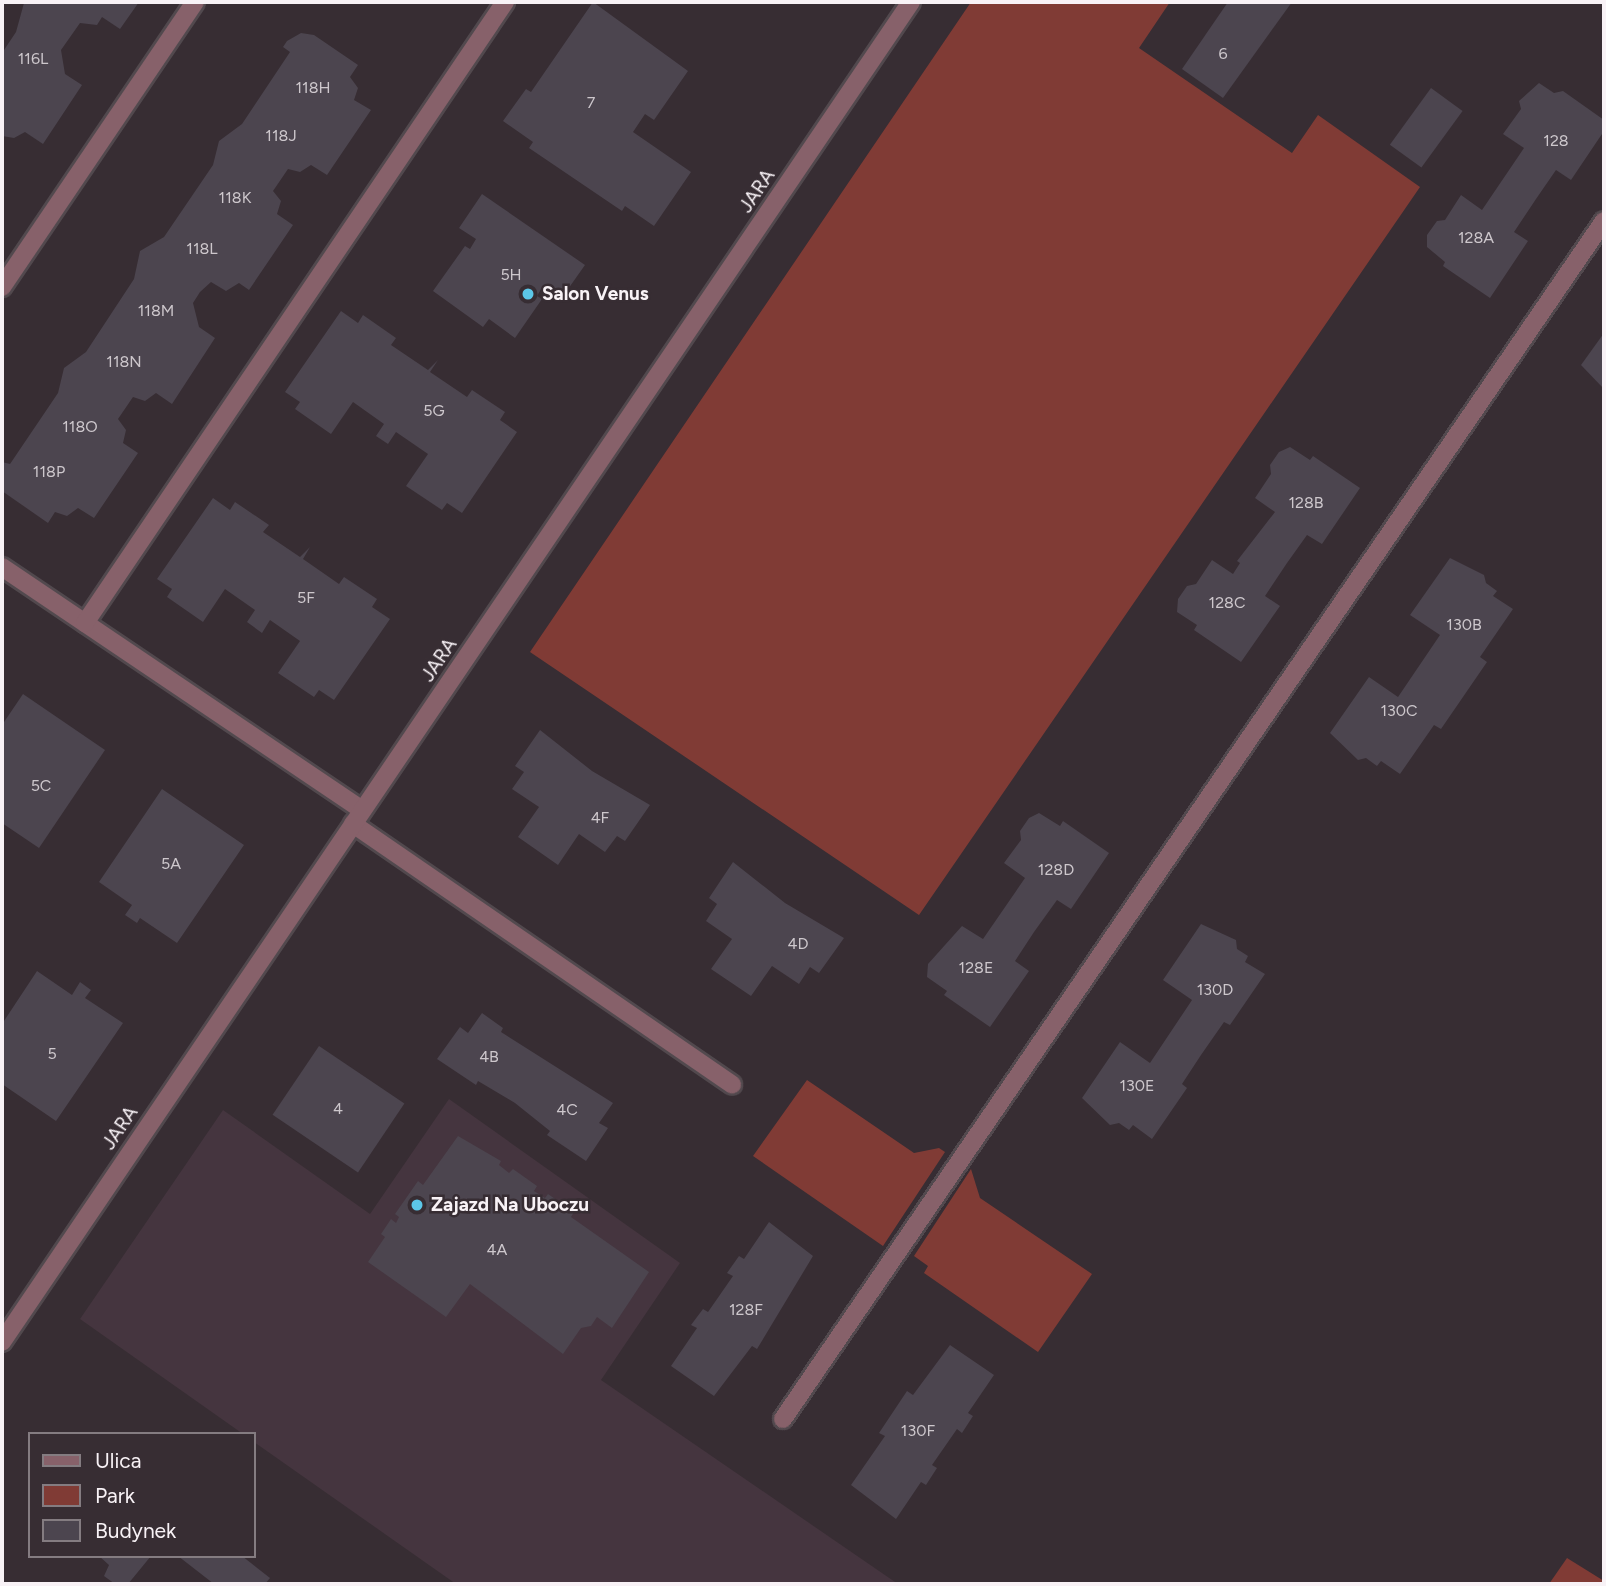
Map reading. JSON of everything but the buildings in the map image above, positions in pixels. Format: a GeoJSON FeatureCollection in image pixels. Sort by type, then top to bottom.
{"type":"FeatureCollection","features":[{"type":"Feature","properties":{"kind":"street"},"geometry":{"type":"LineString","coordinates":[[2,286],[195,2]]}},
{"type":"Feature","properties":{"kind":"street"},"geometry":{"type":"LineString","coordinates":[[85,623],[505,2]]}},
{"type":"Feature","properties":{"kind":"street","name":"JARA"},"geometry":{"type":"LineString","coordinates":[[2,1342],[911,2]]}},
{"type":"Feature","properties":{"kind":"street"},"geometry":{"type":"LineString","coordinates":[[783,1419],[1604,221]]}},
{"type":"Feature","properties":{"kind":"street"},"geometry":{"type":"LineString","coordinates":[[2,567],[85,623],[732,1084]]}},
{"type":"Feature","properties":{"kind":"shaded area"},"geometry":{"type":"Polygon","coordinates":[[[449,1099],[680,1263],[601,1380],[898,1584],[456,1584],[256,1443],[256,1432],[240,1432],[80,1319],[223,1110],[370,1214],[449,1099]]]}},
{"type":"Feature","properties":{"kind":"green space"},"geometry":{"type":"Polygon","coordinates":[[[971,2],[1170,2],[1139,48],[1292,153],[1318,115],[1420,187],[919,915],[530,652],[971,2]]]}},
{"type":"Feature","properties":{"kind":"green space"},"geometry":{"type":"Polygon","coordinates":[[[807,1080],[914,1153],[939,1148],[945,1152],[883,1246],[753,1156],[807,1080]]]}},
{"type":"Feature","properties":{"kind":"green space"},"geometry":{"type":"Polygon","coordinates":[[[971,1169],[980,1198],[1092,1274],[1038,1352],[924,1273],[928,1266],[914,1256],[971,1169]]]}},
{"type":"Feature","properties":{"kind":"green space"},"geometry":{"type":"Polygon","coordinates":[[[1567,1558],[1604,1581],[1604,1584],[1549,1584],[1567,1558]]]}},
{"type":"Feature","properties":{"kind":"place","name":"Salon Venus"},"geometry":{"type":"Point","coordinates":[528,294]}},
{"type":"Feature","properties":{"kind":"place","name":"Zajazd Na Uboczu"},"geometry":{"type":"Point","coordinates":[417,1205]}}]}
